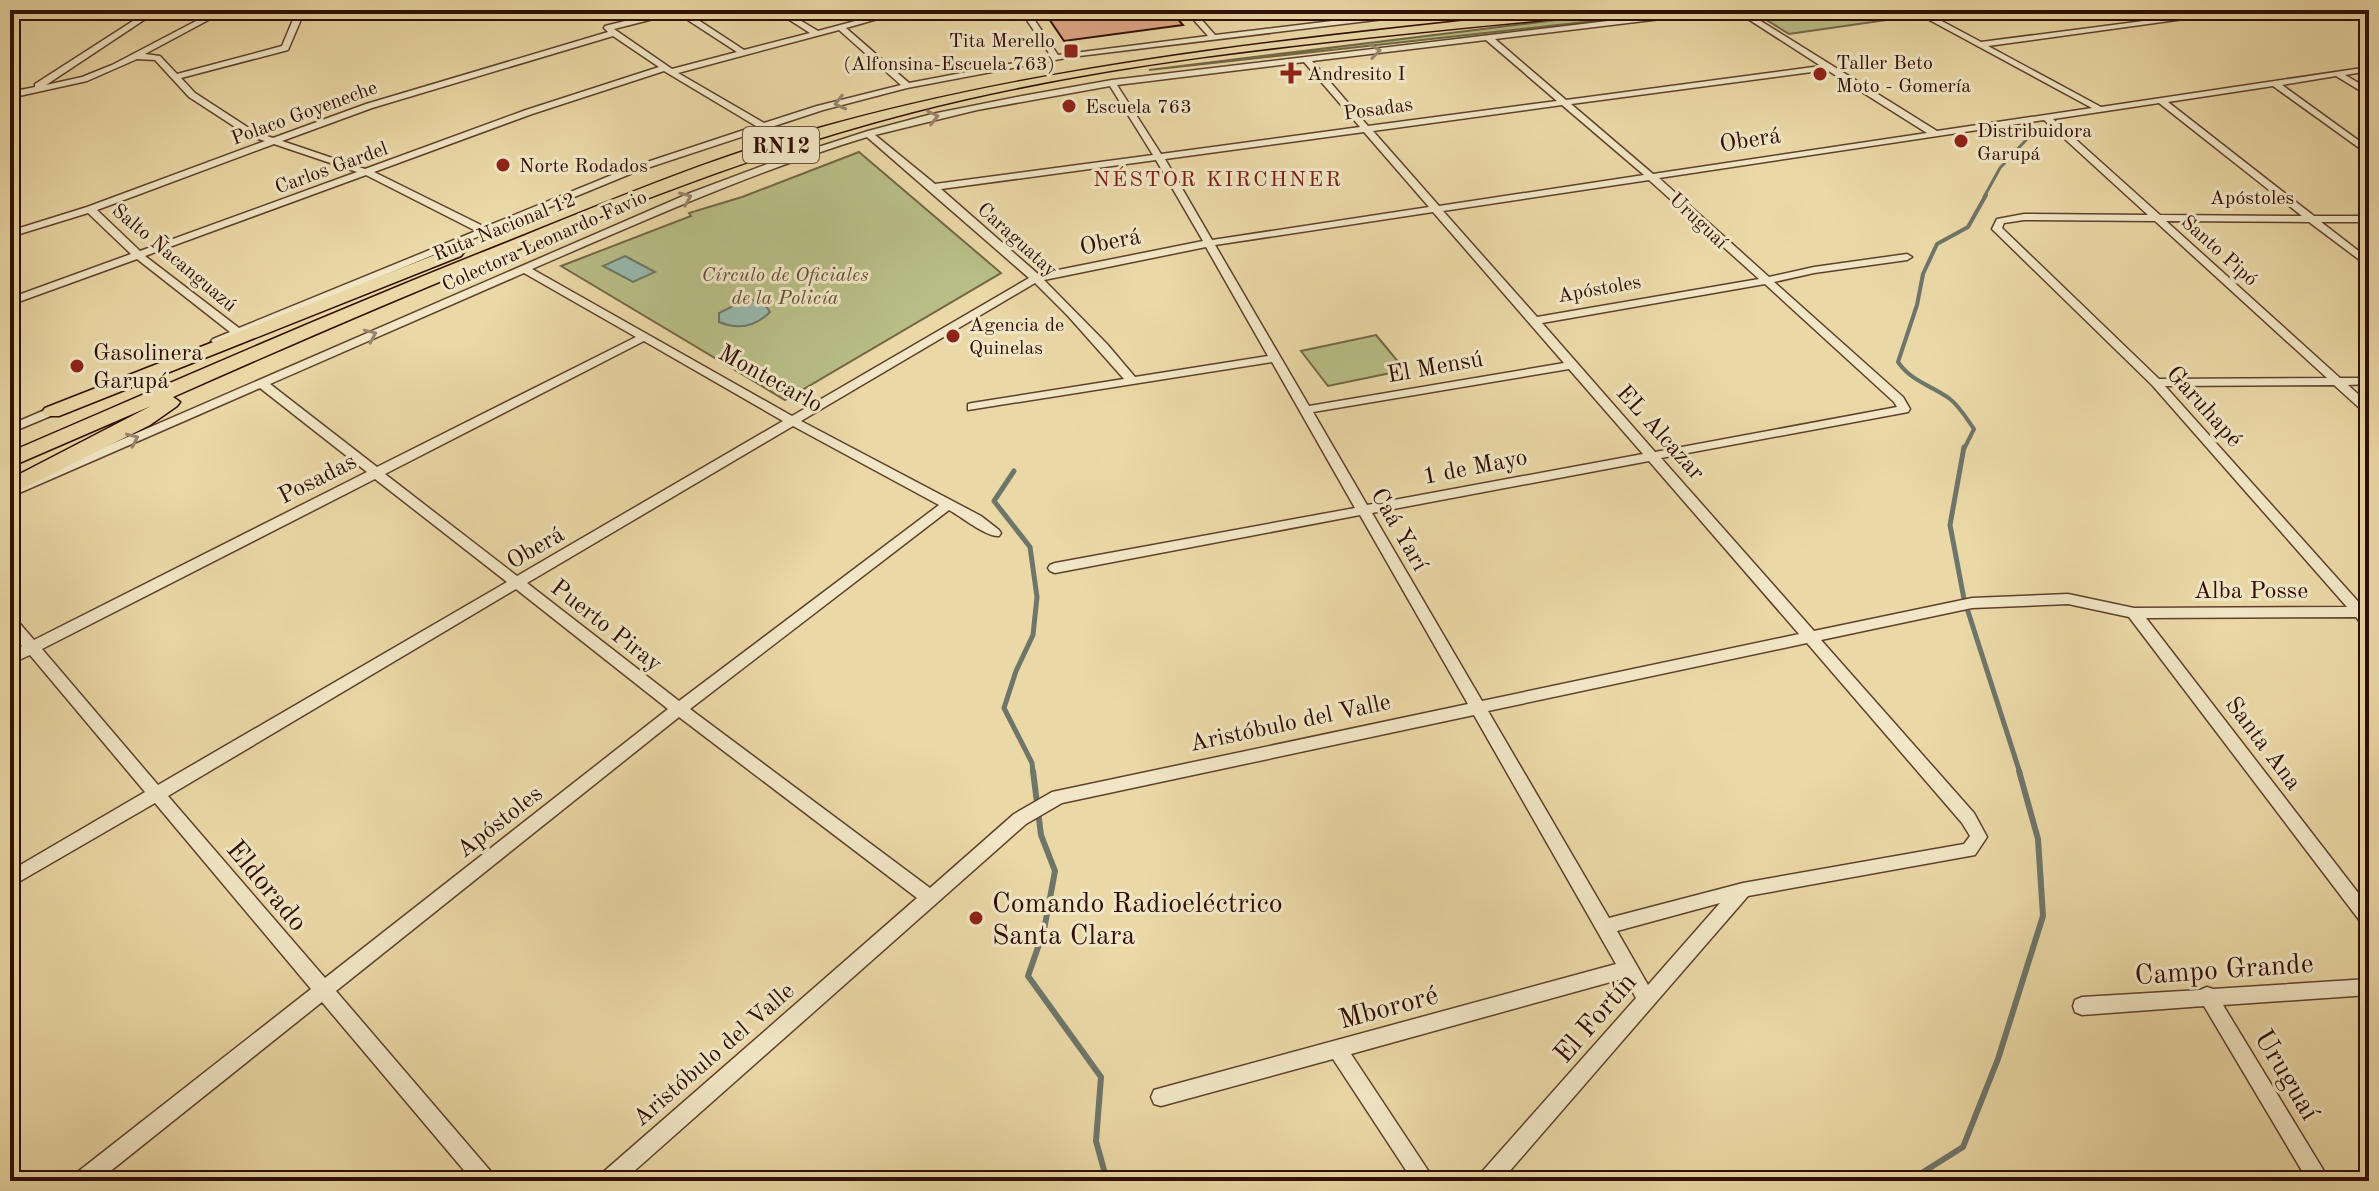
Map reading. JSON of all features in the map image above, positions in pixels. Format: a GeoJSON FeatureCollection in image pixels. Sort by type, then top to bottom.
{"type":"FeatureCollection","features":[{"type":"Feature","properties":{"kind":"highway","name":"Ruta Nacional 12"},"geometry":{"type":"LineString","coordinates":[[10,445],[514,232],[698,158],[826,118],[1028,72],[1215,41],[1543,10]]}},
{"type":"Feature","properties":{"kind":"highway","name":"Ruta Nacional 12"},"geometry":{"type":"LineString","coordinates":[[10,460],[439,275],[716,166],[876,117],[1040,80],[1166,59],[1602,10]]}},
{"type":"Feature","properties":{"kind":"highway"},"geometry":{"type":"LineString","coordinates":[[1215,41],[1388,16]]}},
{"type":"Feature","properties":{"kind":"highway"},"geometry":{"type":"LineString","coordinates":[[1040,80],[1214,68]]}},
{"type":"Feature","properties":{"kind":"highway"},"geometry":{"type":"LineString","coordinates":[[52,412],[436,259],[514,232]]}},
{"type":"Feature","properties":{"kind":"highway"},"geometry":{"type":"LineString","coordinates":[[10,490],[143,421],[220,369]]}},
{"type":"Feature","properties":{"kind":"street"},"geometry":{"type":"LineString","coordinates":[[10,105],[155,10]]}},
{"type":"Feature","properties":{"kind":"street"},"geometry":{"type":"LineString","coordinates":[[10,95],[84,79],[223,10]]}},
{"type":"Feature","properties":{"kind":"street"},"geometry":{"type":"LineString","coordinates":[[175,77],[285,48],[301,10]]}},
{"type":"Feature","properties":{"kind":"street"},"geometry":{"type":"LineString","coordinates":[[678,10],[742,52]]}},
{"type":"Feature","properties":{"kind":"street","name":"Polaco Goyeneche"},"geometry":{"type":"LineString","coordinates":[[10,234],[90,209],[369,106],[678,10]]}},
{"type":"Feature","properties":{"kind":"street"},"geometry":{"type":"LineString","coordinates":[[778,10],[816,33]]}},
{"type":"Feature","properties":{"kind":"street","name":"Carlos Gardel"},"geometry":{"type":"LineString","coordinates":[[10,302],[529,112],[668,70],[842,29],[905,10]]}},
{"type":"Feature","properties":{"kind":"street"},"geometry":{"type":"LineString","coordinates":[[1024,10],[1056,58]]}},
{"type":"Feature","properties":{"kind":"street"},"geometry":{"type":"LineString","coordinates":[[1189,10],[1215,41]]}},
{"type":"Feature","properties":{"kind":"street"},"geometry":{"type":"LineString","coordinates":[[1388,16],[1442,10]]}},
{"type":"Feature","properties":{"kind":"street"},"geometry":{"type":"LineString","coordinates":[[1214,68],[1719,10]]}},
{"type":"Feature","properties":{"kind":"street"},"geometry":{"type":"LineString","coordinates":[[1738,10],[1935,134]]}},
{"type":"Feature","properties":{"kind":"street"},"geometry":{"type":"LineString","coordinates":[[1915,10],[2099,109]]}},
{"type":"Feature","properties":{"kind":"street"},"geometry":{"type":"LineString","coordinates":[[1979,45],[2245,10]]}},
{"type":"Feature","properties":{"kind":"street"},"geometry":{"type":"LineString","coordinates":[[2357,10],[2369,15]]}},
{"type":"Feature","properties":{"kind":"street"},"geometry":{"type":"LineString","coordinates":[[613,17],[611,30],[668,70],[761,125]]}},
{"type":"Feature","properties":{"kind":"street"},"geometry":{"type":"LineString","coordinates":[[842,29],[907,86]]}},
{"type":"Feature","properties":{"kind":"street","name":"Uruguaí"},"geometry":{"type":"LineString","coordinates":[[1487,37],[1653,178],[1899,400],[1904,409]]}},
{"type":"Feature","properties":{"kind":"street"},"geometry":{"type":"LineString","coordinates":[[10,429],[483,230],[672,155],[761,125],[907,86],[1056,58],[1215,41]]}},
{"type":"Feature","properties":{"kind":"street"},"geometry":{"type":"LineString","coordinates":[[135,56],[157,58],[192,95],[252,134],[369,173],[483,230]]}},
{"type":"Feature","properties":{"kind":"street","name":"EL Alcazar"},"geometry":{"type":"LineString","coordinates":[[1305,59],[1968,818],[1979,837],[1969,850],[1743,890]]}},
{"type":"Feature","properties":{"kind":"street","name":"Posadas"},"geometry":{"type":"LineString","coordinates":[[933,187],[1828,67]]}},
{"type":"Feature","properties":{"kind":"street","name":"Colectora Leonardo Favio"},"geometry":{"type":"LineString","coordinates":[[10,490],[693,195],[791,158],[869,134],[1018,98],[1214,68]]}},
{"type":"Feature","properties":{"kind":"street","name":"Oberá"},"geometry":{"type":"LineString","coordinates":[[10,880],[1036,278],[1209,243],[2369,69]]}},
{"type":"Feature","properties":{"kind":"street"},"geometry":{"type":"LineString","coordinates":[[2338,74],[2369,93]]}},
{"type":"Feature","properties":{"kind":"street","name":"Caá Yarí"},"geometry":{"type":"LineString","coordinates":[[1112,83],[1159,157],[1647,1000]]}},
{"type":"Feature","properties":{"kind":"street"},"geometry":{"type":"LineString","coordinates":[[2276,84],[2369,152]]}},
{"type":"Feature","properties":{"kind":"street"},"geometry":{"type":"LineString","coordinates":[[2161,100],[2369,264]]}},
{"type":"Feature","properties":{"kind":"street","name":"Santo Pipó"},"geometry":{"type":"LineString","coordinates":[[2046,117],[2369,410]]}},
{"type":"Feature","properties":{"kind":"street","name":"Caraguatay"},"geometry":{"type":"LineString","coordinates":[[869,134],[1036,278],[1095,334],[1132,381]]}},
{"type":"Feature","properties":{"kind":"street","name":"Salto Ñacanguazú"},"geometry":{"type":"LineString","coordinates":[[90,209],[139,256],[238,332]]}},
{"type":"Feature","properties":{"kind":"street","name":"Apóstoles"},"geometry":{"type":"LineString","coordinates":[[1997,229],[2000,221],[2008,217],[2369,219]]}},
{"type":"Feature","properties":{"kind":"street","name":"Garuhapé"},"geometry":{"type":"LineString","coordinates":[[1997,229],[2156,383],[2366,616]]}},
{"type":"Feature","properties":{"kind":"street","name":"Apóstoles"},"geometry":{"type":"LineString","coordinates":[[1535,321],[1814,270],[1907,257]]}},
{"type":"Feature","properties":{"kind":"street","name":"Montecarlo"},"geometry":{"type":"LineString","coordinates":[[523,268],[792,421],[976,519],[994,533]]}},
{"type":"Feature","properties":{"kind":"street","name":"Posadas"},"geometry":{"type":"LineString","coordinates":[[10,659],[644,337]]}},
{"type":"Feature","properties":{"kind":"street"},"geometry":{"type":"LineString","coordinates":[[972,407],[1275,358]]}},
{"type":"Feature","properties":{"kind":"street","name":"El Mensú"},"geometry":{"type":"LineString","coordinates":[[1305,410],[1572,365]]}},
{"type":"Feature","properties":{"kind":"street"},"geometry":{"type":"LineString","coordinates":[[2156,383],[2369,381]]}},
{"type":"Feature","properties":{"kind":"street","name":"Puerto Piray"},"geometry":{"type":"LineString","coordinates":[[261,383],[679,709],[930,898]]}},
{"type":"Feature","properties":{"kind":"street","name":"1 de Mayo"},"geometry":{"type":"LineString","coordinates":[[1055,568],[1904,409]]}},
{"type":"Feature","properties":{"kind":"street","name":"Apóstoles"},"geometry":{"type":"LineString","coordinates":[[82,1181],[679,709],[949,504]]}},
{"type":"Feature","properties":{"kind":"street","name":"Aristóbulo del Valle"},"geometry":{"type":"LineString","coordinates":[[608,1181],[1020,819],[1058,797],[1812,638],[1935,609],[1972,603],[2068,599],[2134,613]]}},
{"type":"Feature","properties":{"kind":"street","name":"Alba Posse"},"geometry":{"type":"LineString","coordinates":[[2134,613],[2366,616]]}},
{"type":"Feature","properties":{"kind":"street","name":"Santa Ana"},"geometry":{"type":"LineString","coordinates":[[2134,613],[2369,920]]}},
{"type":"Feature","properties":{"kind":"street","name":"Eldorado"},"geometry":{"type":"LineString","coordinates":[[10,622],[486,1181]]}},
{"type":"Feature","properties":{"kind":"street"},"geometry":{"type":"LineString","coordinates":[[1604,927],[1743,890]]}},
{"type":"Feature","properties":{"kind":"street","name":"El Fortín"},"geometry":{"type":"LineString","coordinates":[[1487,1181],[1743,890]]}},
{"type":"Feature","properties":{"kind":"street","name":"Mbororé"},"geometry":{"type":"LineString","coordinates":[[1161,1097],[1628,969]]}},
{"type":"Feature","properties":{"kind":"street","name":"Campo Grande"},"geometry":{"type":"LineString","coordinates":[[2082,1006],[2207,995],[2369,987]]}},
{"type":"Feature","properties":{"kind":"street","name":"Uruguaí"},"geometry":{"type":"LineString","coordinates":[[2207,995],[2320,1181]]}},
{"type":"Feature","properties":{"kind":"street"},"geometry":{"type":"LineString","coordinates":[[1337,1049],[1425,1181]]}},
{"type":"Feature","properties":{"kind":"green space"},"geometry":{"type":"Polygon","coordinates":[[[1637,10],[1694,10],[1149,70],[1637,10]]]}},
{"type":"Feature","properties":{"kind":"green space"},"geometry":{"type":"Polygon","coordinates":[[[1905,10],[1915,16],[1789,34],[1752,11],[1905,10]]]}},
{"type":"Feature","properties":{"kind":"green space","name":"Círculo de Oficiales de la Policía"},"geometry":{"type":"Polygon","coordinates":[[[859,152],[1001,273],[785,400],[561,266],[691,216],[689,213],[742,197],[859,152]]]}},
{"type":"Feature","properties":{"kind":"green space"},"geometry":{"type":"Polygon","coordinates":[[[1376,335],[1405,370],[1328,386],[1301,351],[1376,335]]]}},
{"type":"Feature","properties":{"kind":"water"},"geometry":{"type":"Polygon","coordinates":[[[625,256],[655,272],[633,282],[603,266],[625,256]]]}},
{"type":"Feature","properties":{"kind":"water"},"geometry":{"type":"Polygon","coordinates":[[[747,299],[764,303],[770,312],[746,326],[719,322],[719,313],[747,299]]]}},
{"type":"Feature","properties":{"kind":"building"},"geometry":{"type":"Polygon","coordinates":[[[1043,10],[1170,10],[1183,25],[1064,41],[1043,10]]]}},
{"type":"Feature","properties":{"kind":"waterway"},"geometry":{"type":"LineString","coordinates":[[1984,197],[2000,168],[2039,126]]}},
{"type":"Feature","properties":{"kind":"waterway"},"geometry":{"type":"LineString","coordinates":[[1964,449],[1974,429],[1963,413],[1950,399],[1916,379],[1898,362],[1917,305],[1923,274],[1937,244],[1968,227],[1986,195]]}},
{"type":"Feature","properties":{"kind":"waterway"},"geometry":{"type":"LineString","coordinates":[[1964,447],[1950,525],[1964,599],[2020,773]]}},
{"type":"Feature","properties":{"kind":"waterway"},"geometry":{"type":"LineString","coordinates":[[1014,471],[994,501],[1030,547],[1037,597],[1033,635],[1016,671],[1004,708],[1032,763],[1033,773]]}},
{"type":"Feature","properties":{"kind":"waterway"},"geometry":{"type":"LineString","coordinates":[[1033,771],[1041,835],[1055,871],[1044,930],[1028,976],[1101,1077],[1096,1141],[1107,1181]]}},
{"type":"Feature","properties":{"kind":"waterway"},"geometry":{"type":"LineString","coordinates":[[1909,1181],[1963,1147],[1998,1059],[2043,916],[2038,839],[2019,771]]}},
{"type":"Feature","properties":{"kind":"place","name":"Tita Merello (Alfonsina-Escuela 763)"},"geometry":{"type":"Point","coordinates":[1071,51]}},
{"type":"Feature","properties":{"kind":"place","name":"Andresito I"},"geometry":{"type":"Point","coordinates":[1291,73]}},
{"type":"Feature","properties":{"kind":"place","name":"Taller Beto Moto - Gomería"},"geometry":{"type":"Point","coordinates":[1820,74]}},
{"type":"Feature","properties":{"kind":"place","name":"Escuela 763"},"geometry":{"type":"Point","coordinates":[1069,106]}},
{"type":"Feature","properties":{"kind":"place","name":"Distribuidora Garupá"},"geometry":{"type":"Point","coordinates":[1961,141]}},
{"type":"Feature","properties":{"kind":"place","name":"Norte Rodados"},"geometry":{"type":"Point","coordinates":[503,165]}},
{"type":"Feature","properties":{"kind":"place","name":"Agencia de Quinelas"},"geometry":{"type":"Point","coordinates":[953,336]}},
{"type":"Feature","properties":{"kind":"place","name":"Gasolinera Garupá"},"geometry":{"type":"Point","coordinates":[77,366]}},
{"type":"Feature","properties":{"kind":"place","name":"Comando Radioeléctrico Santa Clara"},"geometry":{"type":"Point","coordinates":[976,918]}},
{"type":"Feature","properties":{"kind":"district","name":"NÉSTOR KIRCHNER"},"geometry":{"type":"Point","coordinates":[1218,178]}}]}
